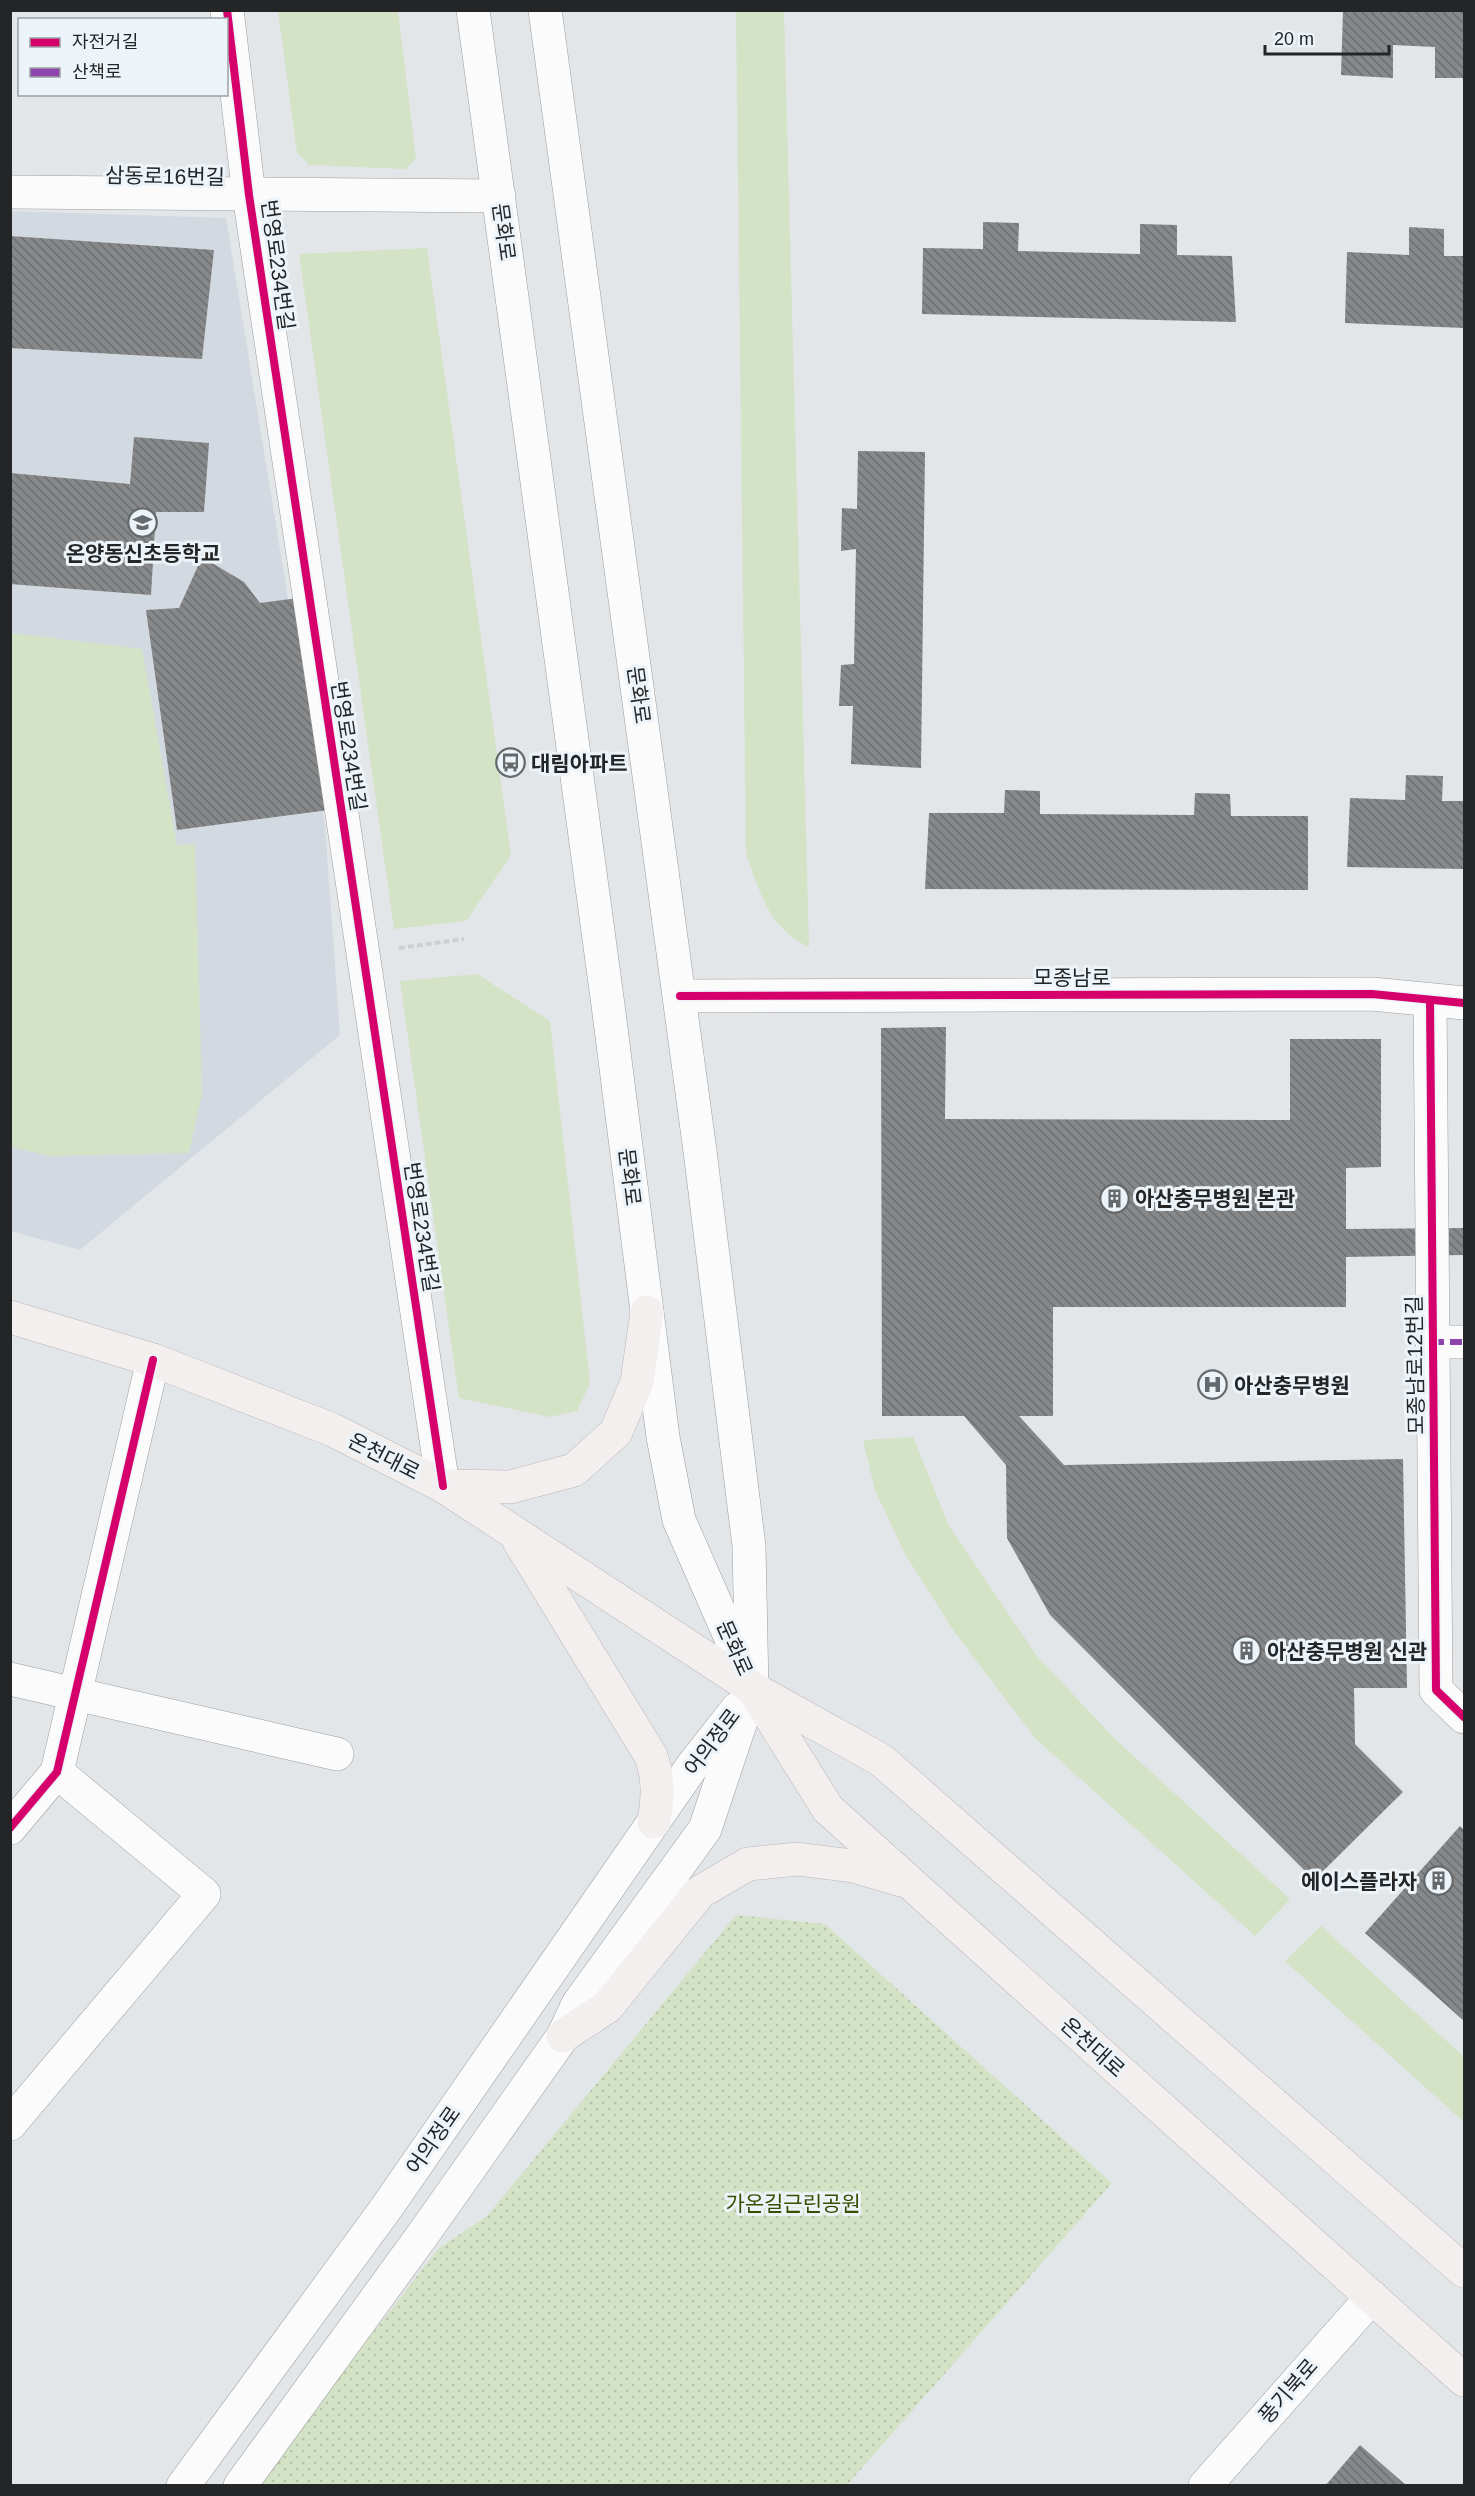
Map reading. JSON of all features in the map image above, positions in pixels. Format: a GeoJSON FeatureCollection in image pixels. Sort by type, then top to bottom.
{"type":"FeatureCollection","features":[{"type":"Feature","properties":{"kind":"main road","name":"문화로"},"geometry":{"type":"LineString","coordinates":[[473,10],[663,1437],[679,1520],[753,1688]]}},
{"type":"Feature","properties":{"kind":"main road","name":"문화로"},"geometry":{"type":"LineString","coordinates":[[545,10],[680,996],[749,1546],[753,1688]]}},
{"type":"Feature","properties":{"kind":"main road","name":"번영로234번길"},"geometry":{"type":"LineString","coordinates":[[228,18],[249,195],[443,1486]]}},
{"type":"Feature","properties":{"kind":"main road","name":"삼동로16번길"},"geometry":{"type":"LineString","coordinates":[[10,192],[499,196]]}},
{"type":"Feature","properties":{"kind":"main road","name":"모종남로"},"geometry":{"type":"LineString","coordinates":[[680,996],[1372,994],[1464,1003]]}},
{"type":"Feature","properties":{"kind":"main road","name":"모종남로12번길"},"geometry":{"type":"LineString","coordinates":[[1430,1000],[1436,1690],[1464,1717]]}},
{"type":"Feature","properties":{"kind":"main road"},"geometry":{"type":"LineString","coordinates":[[443,1486],[510,1486],[574,1470],[616,1432],[637,1382],[647,1312]]}},
{"type":"Feature","properties":{"kind":"main road","name":"온천대로"},"geometry":{"type":"LineString","coordinates":[[10,1317],[153,1360],[333,1430],[443,1486],[753,1688],[882,1760],[1464,2271]]}},
{"type":"Feature","properties":{"kind":"main road"},"geometry":{"type":"LineString","coordinates":[[1432,1342],[1464,1342]]}},
{"type":"Feature","properties":{"kind":"main road"},"geometry":{"type":"LineString","coordinates":[[10,1828],[57,1772],[153,1360]]}},
{"type":"Feature","properties":{"kind":"main road"},"geometry":{"type":"LineString","coordinates":[[513,1532],[651,1756],[657,1776],[658,1799],[654,1822]]}},
{"type":"Feature","properties":{"kind":"main road"},"geometry":{"type":"LineString","coordinates":[[10,1679],[337,1754]]}},
{"type":"Feature","properties":{"kind":"main road","name":"온천대로"},"geometry":{"type":"LineString","coordinates":[[753,1688],[828,1809],[1464,2380]]}},
{"type":"Feature","properties":{"kind":"main road","name":"어의정로"},"geometry":{"type":"LineString","coordinates":[[183,2486],[387,2207],[693,1765],[753,1688]]}},
{"type":"Feature","properties":{"kind":"main road","name":"어의정로"},"geometry":{"type":"LineString","coordinates":[[240,2486],[424,2233],[563,2036],[578,2004],[705,1829],[753,1688]]}},
{"type":"Feature","properties":{"kind":"main road"},"geometry":{"type":"LineString","coordinates":[[10,2124],[204,1894],[57,1772]]}},
{"type":"Feature","properties":{"kind":"main road"},"geometry":{"type":"LineString","coordinates":[[563,2036],[607,2007],[700,1892],[748,1864],[797,1859],[852,1866],[911,1883]]}},
{"type":"Feature","properties":{"kind":"main road","name":"풍기북로"},"geometry":{"type":"LineString","coordinates":[[1205,2486],[1372,2297]]}},
{"type":"Feature","properties":{"kind":"path"},"geometry":{"type":"LineString","coordinates":[[362,953],[464,939]]}},
{"type":"Feature","properties":{"kind":"shaded area","name":"온양동신초등학교"},"geometry":{"type":"Polygon","coordinates":[[[10,211],[226,218],[325,826],[340,1035],[80,1250],[11,1231],[10,211]]]}},
{"type":"Feature","properties":{"kind":"green space"},"geometry":{"type":"Polygon","coordinates":[[[278,11],[398,11],[416,159],[405,169],[309,165],[297,152],[278,11]]]}},
{"type":"Feature","properties":{"kind":"green space"},"geometry":{"type":"Polygon","coordinates":[[[736,11],[784,11],[809,947],[784,930],[767,908],[746,853],[736,11]]]}},
{"type":"Feature","properties":{"kind":"green space"},"geometry":{"type":"Polygon","coordinates":[[[427,248],[511,855],[466,921],[394,929],[299,254],[427,248]]]}},
{"type":"Feature","properties":{"kind":"green space"},"geometry":{"type":"Polygon","coordinates":[[[11,633],[142,649],[177,845],[195,844],[202,1094],[189,1153],[50,1156],[11,1147],[11,633]]]}},
{"type":"Feature","properties":{"kind":"green space"},"geometry":{"type":"Polygon","coordinates":[[[477,974],[550,1021],[590,1383],[577,1411],[550,1417],[459,1398],[400,981],[477,974]]]}},
{"type":"Feature","properties":{"kind":"green space"},"geometry":{"type":"Polygon","coordinates":[[[913,1437],[949,1526],[1037,1656],[1114,1738],[1290,1899],[1255,1936],[1036,1739],[955,1633],[905,1554],[875,1490],[863,1440],[913,1437]]]}},
{"type":"Feature","properties":{"kind":"green space","name":"가온길근린공원"},"geometry":{"type":"Polygon","coordinates":[[[736,1915],[825,1924],[1112,2183],[847,2485],[254,2486],[438,2249],[487,2216],[736,1915]]]}},
{"type":"Feature","properties":{"kind":"green space"},"geometry":{"type":"Polygon","coordinates":[[[1321,1926],[1464,2057],[1464,2122],[1285,1961],[1321,1926]]]}},
{"type":"Feature","properties":{"kind":"building"},"geometry":{"type":"Polygon","coordinates":[[[1343,10],[1464,10],[1464,78],[1435,78],[1435,47],[1393,45],[1393,78],[1341,75],[1343,10]]]}},
{"type":"Feature","properties":{"kind":"building"},"geometry":{"type":"Polygon","coordinates":[[[983,222],[1019,223],[1018,251],[1140,254],[1140,224],[1177,225],[1177,255],[1232,256],[1236,322],[922,314],[923,248],[983,249],[983,222]]]}},
{"type":"Feature","properties":{"kind":"building"},"geometry":{"type":"Polygon","coordinates":[[[1409,227],[1444,229],[1444,256],[1464,256],[1464,328],[1345,323],[1347,252],[1409,255],[1409,227]]]}},
{"type":"Feature","properties":{"kind":"building"},"geometry":{"type":"Polygon","coordinates":[[[10,236],[214,250],[202,359],[10,348],[10,236]]]}},
{"type":"Feature","properties":{"kind":"building"},"geometry":{"type":"Polygon","coordinates":[[[134,437],[209,443],[204,512],[156,512],[151,595],[10,584],[10,473],[130,484],[134,437]]]}},
{"type":"Feature","properties":{"kind":"building"},"geometry":{"type":"Polygon","coordinates":[[[858,451],[925,452],[921,768],[851,764],[853,706],[839,706],[841,665],[854,664],[856,549],[841,551],[842,508],[857,509],[858,451]]]}},
{"type":"Feature","properties":{"kind":"building"},"geometry":{"type":"Polygon","coordinates":[[[202,557],[244,582],[260,603],[298,598],[329,810],[177,830],[146,610],[179,608],[202,557]]]}},
{"type":"Feature","properties":{"kind":"building"},"geometry":{"type":"Polygon","coordinates":[[[1406,775],[1443,776],[1442,801],[1464,801],[1464,869],[1347,867],[1350,798],[1405,800],[1406,775]]]}},
{"type":"Feature","properties":{"kind":"building"},"geometry":{"type":"Polygon","coordinates":[[[1005,790],[1040,791],[1040,814],[1194,815],[1195,793],[1230,794],[1231,816],[1308,816],[1308,890],[925,889],[929,813],[1004,813],[1005,790]]]}},
{"type":"Feature","properties":{"kind":"building"},"geometry":{"type":"Polygon","coordinates":[[[946,1027],[945,1119],[1290,1120],[1290,1039],[1381,1039],[1381,1167],[1346,1168],[1346,1229],[1464,1228],[1464,1255],[1346,1257],[1346,1307],[1053,1307],[1053,1416],[1019,1416],[1064,1465],[1403,1459],[1407,1688],[1354,1688],[1355,1744],[1403,1792],[1314,1880],[1050,1615],[1007,1538],[1006,1465],[964,1416],[882,1416],[881,1028],[946,1027]]]}},
{"type":"Feature","properties":{"kind":"building","name":"에이스플라자"},"geometry":{"type":"Polygon","coordinates":[[[1460,1826],[1464,1830],[1464,2021],[1365,1933],[1460,1826]]]}},
{"type":"Feature","properties":{"kind":"building"},"geometry":{"type":"Polygon","coordinates":[[[1360,2445],[1407,2486],[1325,2486],[1360,2445]]]}},
{"type":"Feature","properties":{"kind":"marked path"},"geometry":{"type":"LineString","coordinates":[[1432,1342],[1464,1342]]}},
{"type":"Feature","properties":{"kind":"cycle path"},"geometry":{"type":"LineString","coordinates":[[227,10],[228,18]]}},
{"type":"Feature","properties":{"kind":"cycle path"},"geometry":{"type":"LineString","coordinates":[[228,18],[249,195],[443,1486]]}},
{"type":"Feature","properties":{"kind":"cycle path"},"geometry":{"type":"LineString","coordinates":[[680,996],[1372,994],[1464,1003]]}},
{"type":"Feature","properties":{"kind":"cycle path"},"geometry":{"type":"LineString","coordinates":[[1430,1000],[1436,1690],[1464,1717]]}},
{"type":"Feature","properties":{"kind":"cycle path"},"geometry":{"type":"LineString","coordinates":[[10,1828],[57,1772],[153,1360]]}},
{"type":"Feature","properties":{"kind":"place","name":"온양동신초등학교"},"geometry":{"type":"Point","coordinates":[143,522]}},
{"type":"Feature","properties":{"kind":"place","name":"대림아파트"},"geometry":{"type":"Point","coordinates":[510,763]}},
{"type":"Feature","properties":{"kind":"place","name":"아산충무병원 본관"},"geometry":{"type":"Point","coordinates":[1114,1198]}},
{"type":"Feature","properties":{"kind":"place","name":"아산충무병원"},"geometry":{"type":"Point","coordinates":[1213,1385]}},
{"type":"Feature","properties":{"kind":"place","name":"아산충무병원 신관"},"geometry":{"type":"Point","coordinates":[1246,1651]}},
{"type":"Feature","properties":{"kind":"place","name":"에이스플라자"},"geometry":{"type":"Point","coordinates":[1438,1881]}}]}
